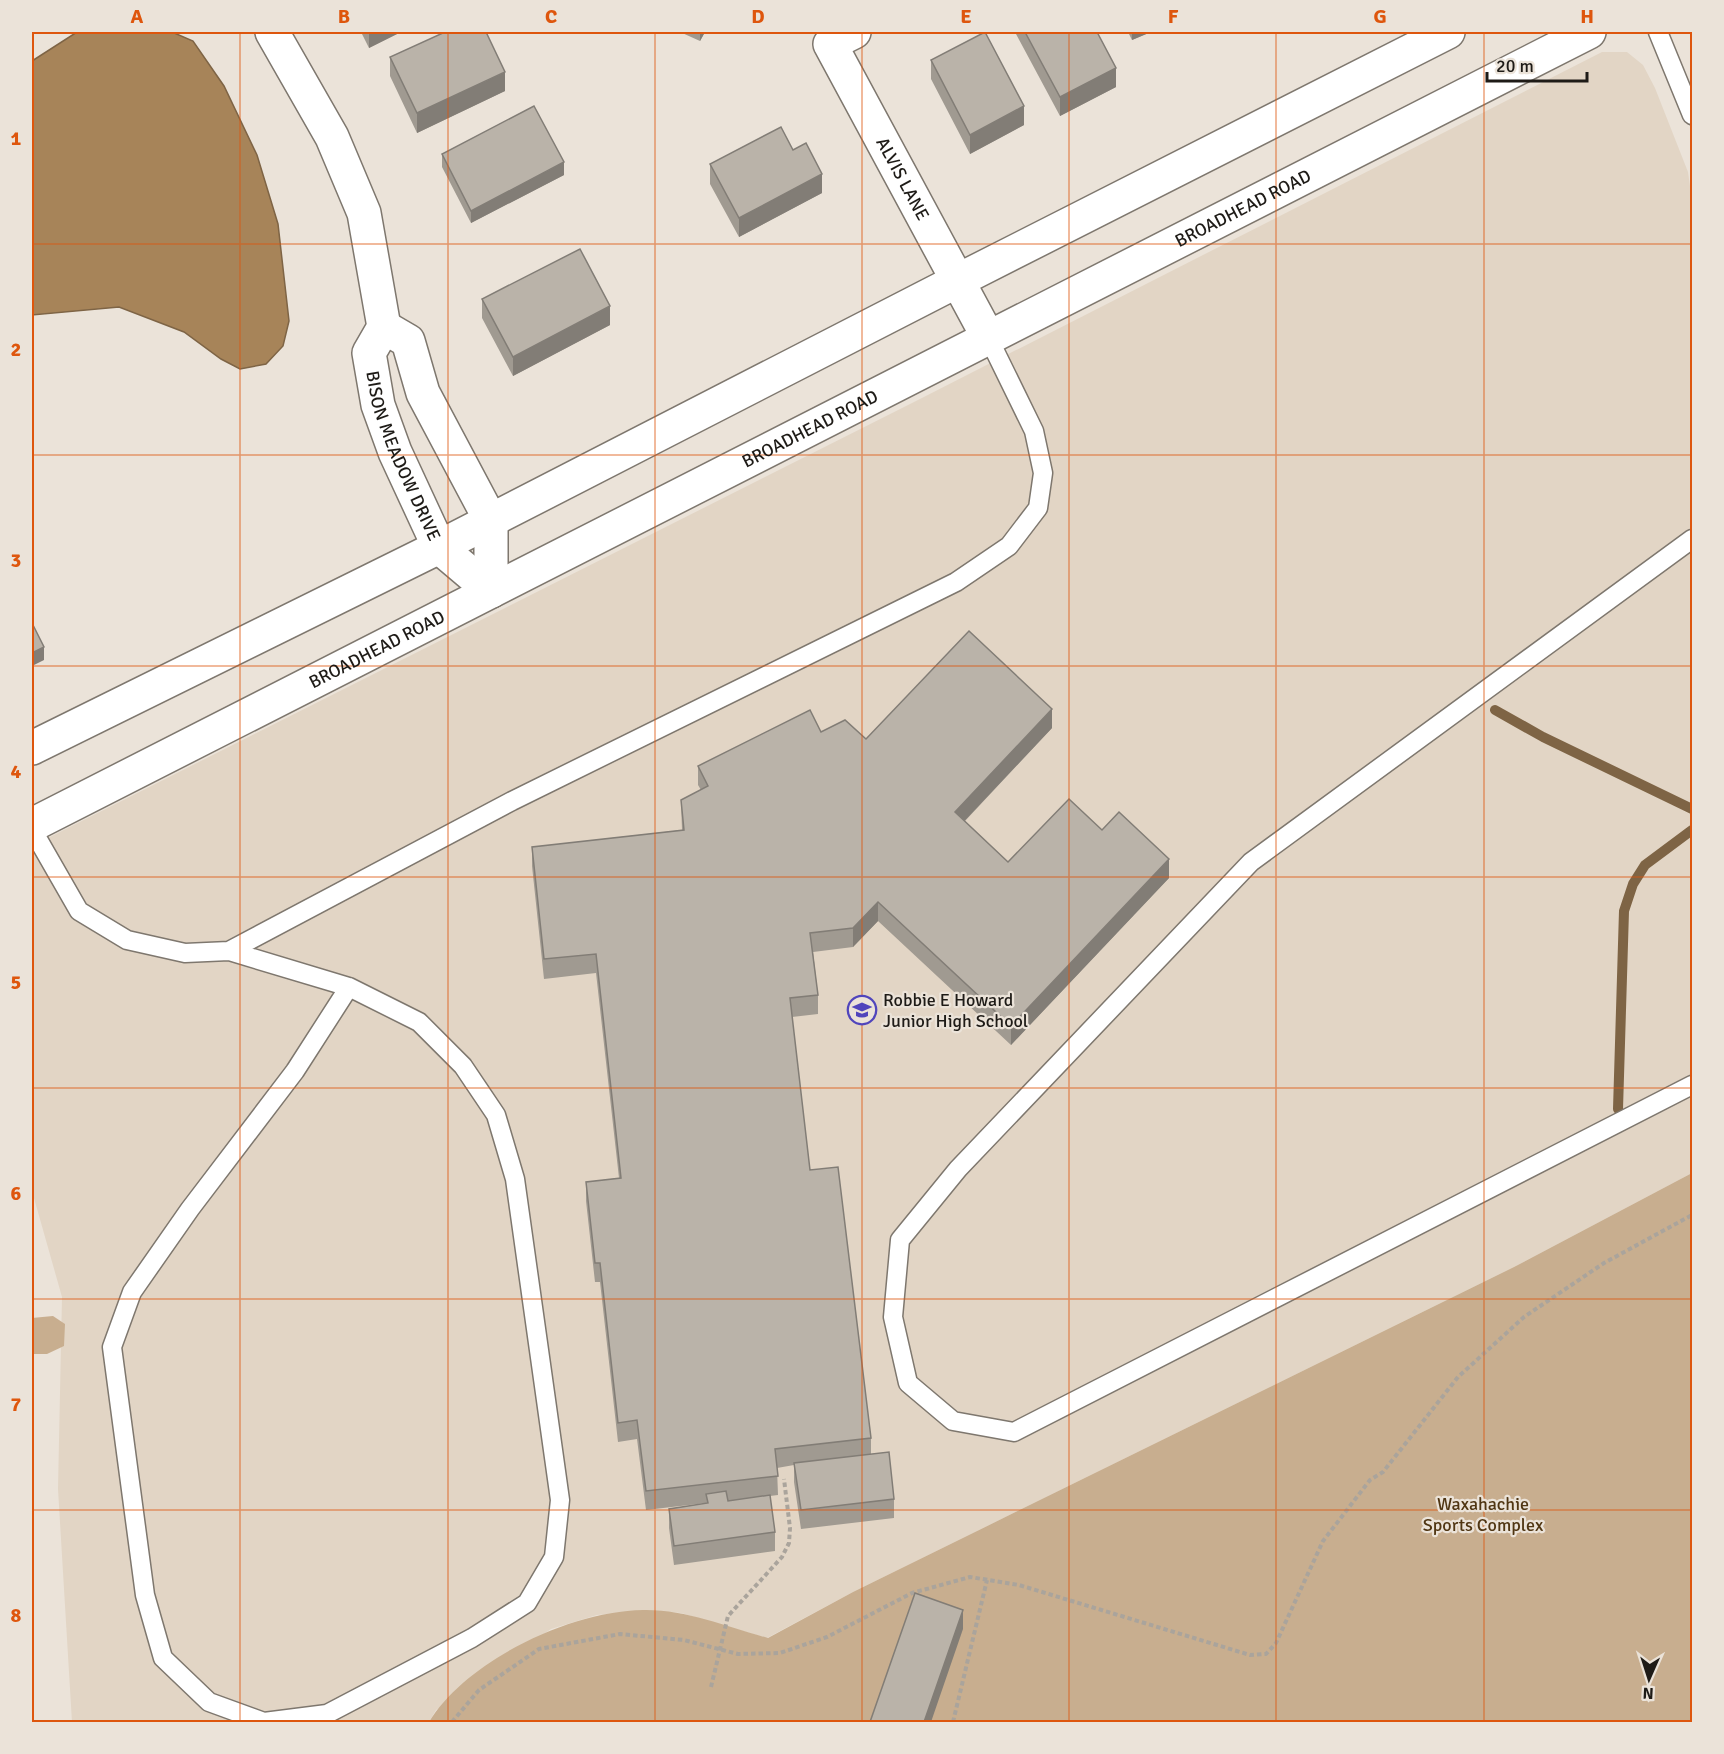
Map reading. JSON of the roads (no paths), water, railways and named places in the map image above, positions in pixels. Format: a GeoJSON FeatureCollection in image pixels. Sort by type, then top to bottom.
{"type":"FeatureCollection","features":[{"type":"Feature","properties":{"kind":"street"},"geometry":{"type":"LineString","coordinates":[[272,32],[332,137],[364,213],[384,327],[408,341],[423,393],[491,521],[491,591]]}},
{"type":"Feature","properties":{"kind":"street","name":"ALVIS LANE"},"geometry":{"type":"LineString","coordinates":[[854,32],[830,44],[988,338]]}},
{"type":"Feature","properties":{"kind":"street"},"geometry":{"type":"LineString","coordinates":[[32,748],[491,521],[1448,32]]}},
{"type":"Feature","properties":{"kind":"street","name":"BROADHEAD ROAD"},"geometry":{"type":"LineString","coordinates":[[32,827],[1589,32]]}},
{"type":"Feature","properties":{"kind":"street","name":"BISON MEADOW DRIVE"},"geometry":{"type":"LineString","coordinates":[[384,327],[369,353],[378,405],[394,452],[439,547],[491,591]]}},
{"type":"Feature","properties":{"kind":"lane"},"geometry":{"type":"LineString","coordinates":[[1658,32],[1692,115]]}},
{"type":"Feature","properties":{"kind":"lane"},"geometry":{"type":"LineString","coordinates":[[229,951],[512,801],[956,582],[1010,546],[1038,508],[1043,473],[1034,431],[988,338]]}},
{"type":"Feature","properties":{"kind":"lane"},"geometry":{"type":"LineString","coordinates":[[1692,539],[1251,862],[958,1169],[900,1240],[893,1317],[908,1383],[953,1421],[1014,1432],[1692,1085]]}},
{"type":"Feature","properties":{"kind":"lane"},"geometry":{"type":"LineString","coordinates":[[32,827],[79,911],[127,940],[185,953],[229,951],[350,987],[419,1022],[463,1066],[496,1115],[515,1179],[560,1500],[554,1557],[527,1603],[472,1638],[327,1714],[264,1722],[209,1702],[163,1658],[145,1595],[112,1347],[132,1292],[190,1209],[296,1071],[350,987]]}},
{"type":"Feature","properties":{"kind":"waterway"},"geometry":{"type":"LineString","coordinates":[[1495,710],[1543,737],[1692,809]]}},
{"type":"Feature","properties":{"kind":"waterway"},"geometry":{"type":"LineString","coordinates":[[1618,1109],[1624,911],[1633,884],[1645,865],[1692,830]]}},
{"type":"Feature","properties":{"kind":"place","name":"Robbie E Howard Junior High School"},"geometry":{"type":"Point","coordinates":[862,1010]}},
{"type":"Feature","properties":{"kind":"park label","name":"Waxahachie Sports Complex"},"geometry":{"type":"Point","coordinates":[1483,1514]}}]}
